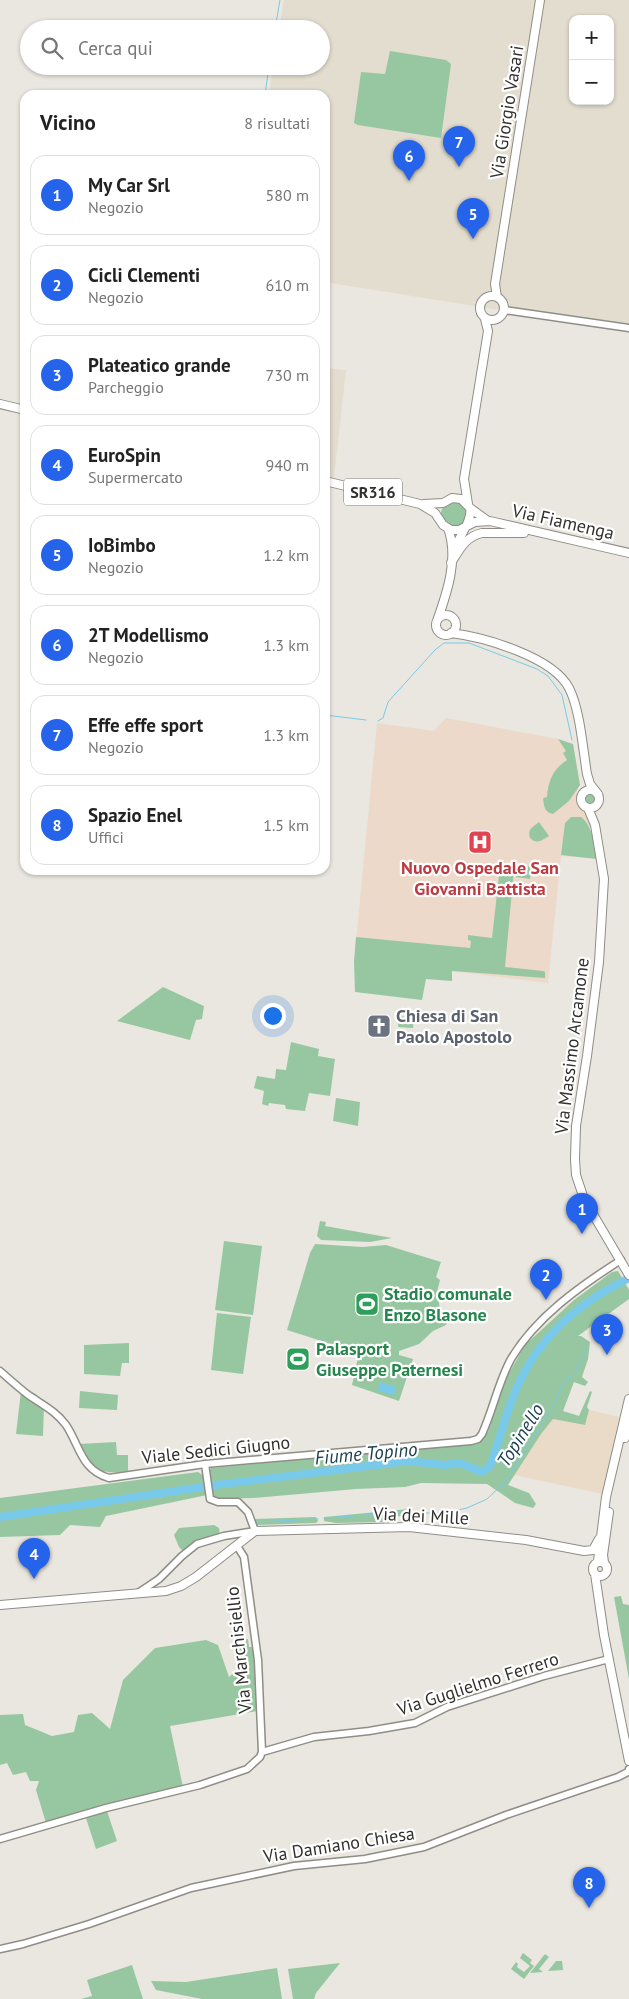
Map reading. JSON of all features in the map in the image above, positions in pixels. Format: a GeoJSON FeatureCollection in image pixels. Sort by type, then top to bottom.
{"type":"FeatureCollection","features":[{"type":"Feature","properties":{"kind":"main road","name":"Via Giorgio Vasari"},"geometry":{"type":"LineString","coordinates":[[493,297],[539,2]]}},
{"type":"Feature","properties":{"kind":"main road"},"geometry":{"type":"LineString","coordinates":[[493,297],[503,302],[504,310],[500,317],[489,320],[480,313],[480,304],[482,301],[493,297]]}},
{"type":"Feature","properties":{"kind":"main road"},"geometry":{"type":"LineString","coordinates":[[452,498],[464,479],[489,320]]}},
{"type":"Feature","properties":{"kind":"main road"},"geometry":{"type":"LineString","coordinates":[[0,404],[20,409]]}},
{"type":"Feature","properties":{"kind":"main road"},"geometry":{"type":"LineString","coordinates":[[446,595],[449,609],[455,621],[455,629],[451,633],[446,634],[440,632],[437,627],[437,621],[446,595],[453,553],[459,537],[471,517],[464,479]]}},
{"type":"Feature","properties":{"kind":"main road","name":"SR316"},"geometry":{"type":"LineString","coordinates":[[330,482],[420,504],[443,503],[452,498]]}},
{"type":"Feature","properties":{"kind":"main road","name":"Via Fiamenga"},"geometry":{"type":"LineString","coordinates":[[452,498],[461,499],[490,521]]}},
{"type":"Feature","properties":{"kind":"main road"},"geometry":{"type":"LineString","coordinates":[[440,521],[439,511],[443,503]]}},
{"type":"Feature","properties":{"kind":"main road","name":"SR316"},"geometry":{"type":"LineString","coordinates":[[420,504],[435,513],[448,528]]}},
{"type":"Feature","properties":{"kind":"main road","name":"Via Fiamenga"},"geometry":{"type":"LineString","coordinates":[[448,528],[459,530],[480,521],[490,521],[629,553]]}},
{"type":"Feature","properties":{"kind":"main road"},"geometry":{"type":"LineString","coordinates":[[448,528],[453,553]]}},
{"type":"Feature","properties":{"kind":"main road"},"geometry":{"type":"LineString","coordinates":[[451,563],[464,543],[476,534],[511,532],[551,535]]}},
{"type":"Feature","properties":{"kind":"main road"},"geometry":{"type":"LineString","coordinates":[[437,621],[443,615],[449,615],[455,621]]}},
{"type":"Feature","properties":{"kind":"main road","name":"Via Massimo Arcamone"},"geometry":{"type":"LineString","coordinates":[[455,621],[472,635]]}},
{"type":"Feature","properties":{"kind":"main road","name":"Via Massimo Arcamone"},"geometry":{"type":"LineString","coordinates":[[451,633],[472,635],[541,661],[562,678],[569,688],[574,703],[590,784],[599,798],[595,825]]}},
{"type":"Feature","properties":{"kind":"main road","name":"Via Massimo Arcamone"},"geometry":{"type":"LineString","coordinates":[[587,774],[582,801],[588,808],[595,825],[604,879],[599,962],[574,1152],[576,1175],[582,1194],[629,1275]]}},
{"type":"Feature","properties":{"kind":"main road"},"geometry":{"type":"LineString","coordinates":[[584,793],[593,790],[598,794]]}},
{"type":"Feature","properties":{"kind":"main road"},"geometry":{"type":"LineString","coordinates":[[588,808],[598,804]]}},
{"type":"Feature","properties":{"kind":"main road","name":"Viale Sedici Giugno"},"geometry":{"type":"LineString","coordinates":[[622,1263],[629,1257]]}},
{"type":"Feature","properties":{"kind":"main road"},"geometry":{"type":"LineString","coordinates":[[599,1562],[599,1539],[606,1497],[629,1398]]}},
{"type":"Feature","properties":{"kind":"main road"},"geometry":{"type":"LineString","coordinates":[[629,1420],[611,1498],[603,1555],[592,1569],[595,1574],[600,1611],[629,1761]]}},
{"type":"Feature","properties":{"kind":"main road","name":"Via dei Mille"},"geometry":{"type":"LineString","coordinates":[[255,1531],[409,1527],[526,1540],[584,1552]]}},
{"type":"Feature","properties":{"kind":"main road"},"geometry":{"type":"LineString","coordinates":[[0,1605],[166,1591],[181,1586],[255,1531]]}},
{"type":"Feature","properties":{"kind":"main road"},"geometry":{"type":"LineString","coordinates":[[584,1552],[593,1550],[599,1539]]}},
{"type":"Feature","properties":{"kind":"main road"},"geometry":{"type":"LineString","coordinates":[[584,1552],[607,1568],[602,1580],[600,1611]]}},
{"type":"Feature","properties":{"kind":"main road"},"geometry":{"type":"LineString","coordinates":[[595,1574],[598,1576],[604,1574]]}},
{"type":"Feature","properties":{"kind":"street"},"geometry":{"type":"LineString","coordinates":[[504,310],[629,328]]}},
{"type":"Feature","properties":{"kind":"street","name":"Viale Sedici Giugno"},"geometry":{"type":"LineString","coordinates":[[0,1371],[28,1395],[51,1409],[66,1425],[85,1461],[98,1474],[109,1478],[205,1464],[471,1441],[478,1439],[486,1427],[495,1396],[511,1360],[525,1340],[562,1302],[622,1263]]}},
{"type":"Feature","properties":{"kind":"street"},"geometry":{"type":"LineString","coordinates":[[136,1594],[159,1579],[186,1552],[204,1542],[255,1531],[252,1519],[240,1503],[237,1501],[210,1499],[205,1464]]}},
{"type":"Feature","properties":{"kind":"street","name":"Via Marchisiellio"},"geometry":{"type":"LineString","coordinates":[[237,1546],[244,1558],[258,1660],[262,1752]]}},
{"type":"Feature","properties":{"kind":"street","name":"Via Guglielmo Ferrero"},"geometry":{"type":"LineString","coordinates":[[0,1839],[106,1808],[200,1785],[240,1771],[253,1764],[262,1752],[314,1737],[369,1731],[415,1723],[440,1709],[609,1658]]}},
{"type":"Feature","properties":{"kind":"street","name":"Via Damiano Chiesa"},"geometry":{"type":"LineString","coordinates":[[0,1950],[117,1915],[192,1888],[294,1866],[365,1859],[435,1844],[506,1815],[618,1777],[628,1772],[629,1769]]}},
{"type":"Feature","properties":{"kind":"street","name":"Via Damiano Chiesa"},"geometry":{"type":"LineString","coordinates":[[618,1777],[629,1778]]}},
{"type":"Feature","properties":{"kind":"shaded area"},"geometry":{"type":"Polygon","coordinates":[[[284,0],[629,0],[629,331],[330,283],[330,90],[270,90],[272,75],[330,75],[330,20],[281,20],[284,0]]]}},
{"type":"Feature","properties":{"kind":"shaded area"},"geometry":{"type":"Polygon","coordinates":[[[330,368],[346,370],[334,478],[330,477],[330,368]]]}},
{"type":"Feature","properties":{"kind":"shaded area","name":"Nuovo Ospedale San Giovanni Battista"},"geometry":{"type":"Polygon","coordinates":[[[446,718],[558,739],[573,744],[580,785],[576,793],[580,804],[591,818],[590,828],[597,859],[561,856],[548,983],[452,971],[354,962],[377,723],[434,731],[446,718]]]}},
{"type":"Feature","properties":{"kind":"shaded area"},"geometry":{"type":"Polygon","coordinates":[[[589,1410],[619,1417],[603,1494],[514,1475],[553,1419],[585,1425],[589,1410]]]}},
{"type":"Feature","properties":{"kind":"green space"},"geometry":{"type":"Polygon","coordinates":[[[390,51],[446,60],[451,64],[441,138],[354,123],[361,72],[385,74],[390,51]]]}},
{"type":"Feature","properties":{"kind":"green space"},"geometry":{"type":"Polygon","coordinates":[[[454,501],[463,505],[467,514],[463,523],[454,527],[445,523],[441,514],[445,505],[454,501]]]}},
{"type":"Feature","properties":{"kind":"green space"},"geometry":{"type":"Polygon","coordinates":[[[558,739],[573,744],[580,785],[569,801],[553,814],[546,810],[543,798],[547,797],[550,781],[555,771],[567,760],[563,753],[566,751],[558,739]]]}},
{"type":"Feature","properties":{"kind":"green space"},"geometry":{"type":"Polygon","coordinates":[[[588,793],[592,793],[596,799],[592,805],[588,805],[584,801],[584,797],[588,793]]]}},
{"type":"Feature","properties":{"kind":"green space"},"geometry":{"type":"Polygon","coordinates":[[[571,817],[581,817],[585,821],[592,836],[597,859],[561,855],[565,823],[571,817]]]}},
{"type":"Feature","properties":{"kind":"green space"},"geometry":{"type":"Polygon","coordinates":[[[539,822],[549,836],[540,841],[535,841],[530,838],[529,832],[539,822]]]}},
{"type":"Feature","properties":{"kind":"green space"},"geometry":{"type":"Polygon","coordinates":[[[509,864],[514,869],[505,967],[543,971],[545,972],[545,978],[452,971],[452,981],[426,979],[422,1000],[355,992],[354,962],[356,937],[470,948],[471,941],[468,940],[468,935],[492,938],[499,876],[509,874],[507,872],[509,864]]]}},
{"type":"Feature","properties":{"kind":"green space"},"geometry":{"type":"Polygon","coordinates":[[[532,864],[530,879],[516,877],[516,874],[532,864]]]}},
{"type":"Feature","properties":{"kind":"green space"},"geometry":{"type":"Polygon","coordinates":[[[163,987],[204,1006],[202,1019],[196,1020],[190,1040],[117,1021],[163,987]]]}},
{"type":"Feature","properties":{"kind":"green space"},"geometry":{"type":"Polygon","coordinates":[[[399,1016],[414,1018],[413,1028],[398,1027],[399,1016]]]}},
{"type":"Feature","properties":{"kind":"green space"},"geometry":{"type":"Polygon","coordinates":[[[291,1042],[319,1049],[318,1056],[335,1059],[330,1096],[309,1093],[305,1111],[286,1109],[285,1105],[269,1103],[268,1106],[262,1104],[264,1091],[254,1088],[257,1076],[275,1079],[276,1069],[286,1070],[291,1042]]]}},
{"type":"Feature","properties":{"kind":"green space"},"geometry":{"type":"Polygon","coordinates":[[[336,1098],[360,1102],[358,1126],[333,1121],[336,1098]]]}},
{"type":"Feature","properties":{"kind":"green space"},"geometry":{"type":"Polygon","coordinates":[[[320,1221],[326,1222],[325,1226],[392,1238],[370,1242],[321,1240],[317,1236],[320,1221]]]}},
{"type":"Feature","properties":{"kind":"green space"},"geometry":{"type":"Polygon","coordinates":[[[224,1241],[262,1246],[253,1315],[215,1310],[224,1241]]]}},
{"type":"Feature","properties":{"kind":"green space","name":"Stadio comunale Enzo Blasone"},"geometry":{"type":"Polygon","coordinates":[[[315,1244],[363,1247],[386,1245],[441,1262],[436,1277],[440,1280],[437,1292],[440,1309],[447,1322],[446,1325],[433,1331],[419,1344],[399,1351],[399,1355],[413,1359],[399,1401],[352,1385],[359,1353],[287,1330],[310,1253],[315,1244]]]}},
{"type":"Feature","properties":{"kind":"green space"},"geometry":{"type":"Polygon","coordinates":[[[618,1271],[629,1290],[629,1299],[578,1336],[590,1342],[588,1359],[582,1377],[588,1382],[585,1386],[574,1382],[563,1411],[579,1416],[590,1391],[592,1392],[587,1407],[589,1410],[585,1425],[553,1419],[508,1485],[529,1493],[536,1504],[533,1508],[515,1503],[487,1484],[421,1483],[405,1487],[356,1489],[253,1498],[216,1499],[212,1494],[106,1516],[100,1527],[70,1525],[60,1535],[0,1537],[0,1498],[198,1472],[204,1476],[211,1468],[479,1442],[488,1432],[504,1382],[525,1345],[574,1300],[612,1272],[618,1271]]]}},
{"type":"Feature","properties":{"kind":"green space"},"geometry":{"type":"Polygon","coordinates":[[[217,1313],[251,1317],[243,1374],[211,1370],[217,1313]]]}},
{"type":"Feature","properties":{"kind":"green space"},"geometry":{"type":"Polygon","coordinates":[[[129,1343],[129,1363],[122,1363],[120,1376],[84,1374],[84,1345],[129,1343]]]}},
{"type":"Feature","properties":{"kind":"green space"},"geometry":{"type":"Polygon","coordinates":[[[21,1391],[44,1406],[43,1436],[16,1434],[21,1391]]]}},
{"type":"Feature","properties":{"kind":"green space"},"geometry":{"type":"Polygon","coordinates":[[[80,1391],[118,1395],[117,1410],[79,1408],[80,1391]]]}},
{"type":"Feature","properties":{"kind":"green space"},"geometry":{"type":"Polygon","coordinates":[[[116,1442],[117,1455],[128,1455],[128,1471],[110,1472],[98,1469],[89,1460],[79,1444],[116,1442]]]}},
{"type":"Feature","properties":{"kind":"green space"},"geometry":{"type":"Polygon","coordinates":[[[409,1509],[410,1515],[383,1518],[383,1522],[336,1523],[324,1521],[324,1517],[409,1509]]]}},
{"type":"Feature","properties":{"kind":"green space"},"geometry":{"type":"Polygon","coordinates":[[[316,1517],[318,1521],[316,1523],[255,1524],[255,1519],[316,1517]]]}},
{"type":"Feature","properties":{"kind":"green space"},"geometry":{"type":"Polygon","coordinates":[[[214,1525],[219,1528],[220,1536],[184,1552],[179,1547],[174,1535],[179,1528],[214,1525]]]}},
{"type":"Feature","properties":{"kind":"green space"},"geometry":{"type":"Polygon","coordinates":[[[621,1596],[623,1604],[629,1605],[629,1679],[614,1597],[621,1596]]]}},
{"type":"Feature","properties":{"kind":"green space"},"geometry":{"type":"Polygon","coordinates":[[[248,1639],[249,1647],[253,1647],[257,1711],[170,1726],[183,1787],[46,1823],[36,1790],[39,1781],[30,1781],[26,1772],[13,1775],[7,1763],[0,1765],[0,1715],[23,1714],[25,1725],[52,1736],[74,1732],[78,1715],[92,1713],[110,1729],[123,1680],[155,1648],[206,1640],[218,1645],[229,1677],[237,1670],[235,1641],[248,1639]]]}},
{"type":"Feature","properties":{"kind":"green space"},"geometry":{"type":"Polygon","coordinates":[[[106,1808],[117,1841],[96,1849],[85,1815],[106,1808]]]}},
{"type":"Feature","properties":{"kind":"green space"},"geometry":{"type":"Polygon","coordinates":[[[523,1953],[532,1960],[530,1963],[534,1966],[524,1979],[511,1969],[516,1962],[518,1964],[517,1967],[524,1972],[530,1966],[520,1958],[523,1953]]]}},
{"type":"Feature","properties":{"kind":"green space"},"geometry":{"type":"Polygon","coordinates":[[[545,1954],[549,1957],[539,1969],[543,1972],[530,1973],[545,1954]]]}},
{"type":"Feature","properties":{"kind":"green space"},"geometry":{"type":"Polygon","coordinates":[[[556,1961],[562,1961],[563,1970],[548,1971],[556,1961]]]}},
{"type":"Feature","properties":{"kind":"green space"},"geometry":{"type":"Polygon","coordinates":[[[340,1963],[316,1993],[314,1999],[293,1999],[288,1969],[340,1963]]]}},
{"type":"Feature","properties":{"kind":"green space"},"geometry":{"type":"Polygon","coordinates":[[[132,1965],[143,1999],[81,1999],[92,1996],[87,1980],[132,1965]]]}},
{"type":"Feature","properties":{"kind":"green space"},"geometry":{"type":"Polygon","coordinates":[[[277,1968],[282,1999],[202,1999],[156,1990],[151,1981],[186,1982],[277,1968]]]}},
{"type":"Feature","properties":{"kind":"water"},"geometry":{"type":"Polygon","coordinates":[[[380,1382],[396,1387],[394,1395],[378,1391],[380,1382]]]}},
{"type":"Feature","properties":{"kind":"waterway"},"geometry":{"type":"LineString","coordinates":[[277,20],[280,0]]}},
{"type":"Feature","properties":{"kind":"waterway"},"geometry":{"type":"LineString","coordinates":[[266,90],[268,75]]}},
{"type":"Feature","properties":{"kind":"waterway"},"geometry":{"type":"LineString","coordinates":[[378,721],[383,718],[388,702],[435,650],[444,643],[469,643],[537,669],[548,676],[562,695],[572,740]]}},
{"type":"Feature","properties":{"kind":"waterway"},"geometry":{"type":"LineString","coordinates":[[330,716],[366,720]]}},
{"type":"Feature","properties":{"kind":"waterway","name":"Fiume Topino"},"geometry":{"type":"LineString","coordinates":[[0,1517],[216,1485],[408,1461],[445,1465],[460,1463],[482,1472],[490,1466],[516,1389],[530,1362],[541,1347],[581,1307],[629,1278]]}},
{"type":"Feature","properties":{"kind":"waterway","name":"Topinello"},"geometry":{"type":"LineString","coordinates":[[449,1512],[467,1508],[487,1499],[506,1481],[555,1403],[563,1383],[575,1373],[588,1347]]}},
{"type":"Feature","properties":{"kind":"waterway","name":"Topinello"},"geometry":{"type":"LineString","coordinates":[[148,1495],[151,1499]]}},
{"type":"Feature","properties":{"kind":"waterway","name":"Topinello"},"geometry":{"type":"LineString","coordinates":[[324,1518],[395,1513],[445,1513]]}},
{"type":"Feature","properties":{"kind":"waterway","name":"Topinello"},"geometry":{"type":"LineString","coordinates":[[255,1522],[318,1519]]}},
{"type":"Feature","properties":{"kind":"place","name":"Effe effe sport"},"geometry":{"type":"Point","coordinates":[459,167]}},
{"type":"Feature","properties":{"kind":"place","name":"2T Modellismo"},"geometry":{"type":"Point","coordinates":[409,181]}},
{"type":"Feature","properties":{"kind":"place","name":"IoBimbo"},"geometry":{"type":"Point","coordinates":[473,239]}},
{"type":"Feature","properties":{"kind":"place","name":"Nuovo Ospedale San Giovanni Battista"},"geometry":{"type":"Point","coordinates":[480,842]}},
{"type":"Feature","properties":{"kind":"place","name":"Chiesa di San Paolo Apostolo"},"geometry":{"type":"Point","coordinates":[379,1026]}},
{"type":"Feature","properties":{"kind":"place","name":"My Car Srl"},"geometry":{"type":"Point","coordinates":[582,1234]}},
{"type":"Feature","properties":{"kind":"place","name":"Cicli Clementi"},"geometry":{"type":"Point","coordinates":[546,1300]}},
{"type":"Feature","properties":{"kind":"place","name":"Stadio comunale Enzo Blasone"},"geometry":{"type":"Point","coordinates":[367,1304]}},
{"type":"Feature","properties":{"kind":"place","name":"Plateatico grande"},"geometry":{"type":"Point","coordinates":[607,1355]}},
{"type":"Feature","properties":{"kind":"place","name":"Palasport Giuseppe Paternesi"},"geometry":{"type":"Point","coordinates":[298,1359]}},
{"type":"Feature","properties":{"kind":"place","name":"EuroSpin"},"geometry":{"type":"Point","coordinates":[34,1579]}},
{"type":"Feature","properties":{"kind":"place","name":"Spazio Enel"},"geometry":{"type":"Point","coordinates":[589,1908]}}]}
